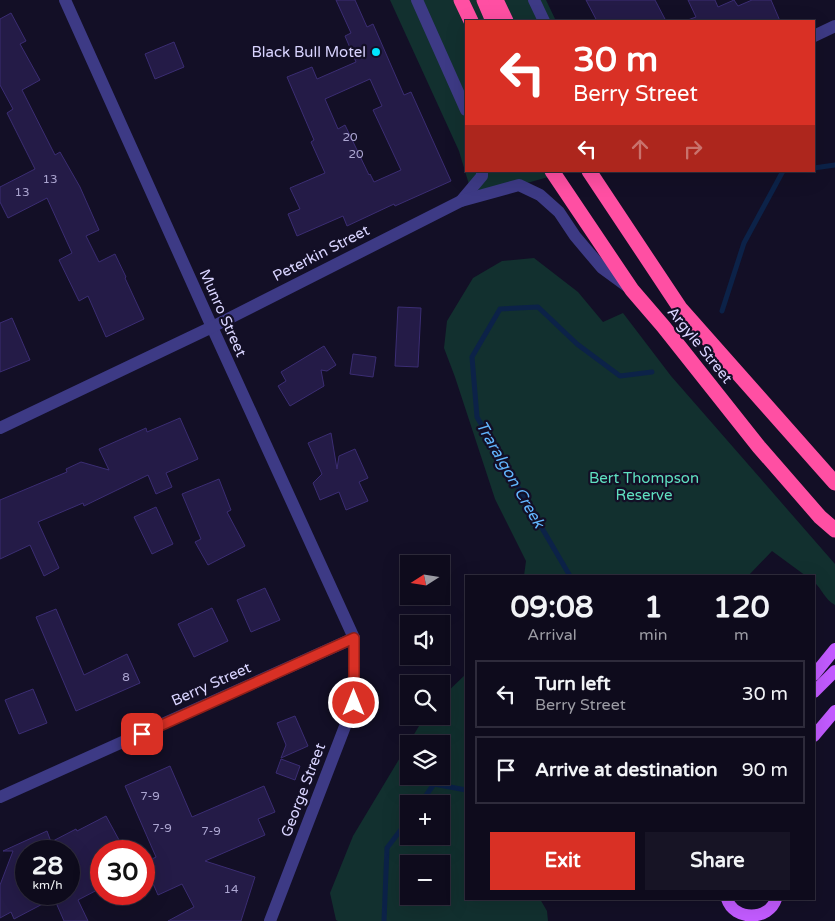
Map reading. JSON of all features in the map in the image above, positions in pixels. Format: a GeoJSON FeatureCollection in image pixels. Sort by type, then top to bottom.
{"type":"FeatureCollection","features":[{"type":"Feature","properties":{"kind":"highway"},"geometry":{"type":"LineString","coordinates":[[461,0],[471,20]]}},
{"type":"Feature","properties":{"kind":"highway"},"geometry":{"type":"LineString","coordinates":[[484,0],[493,20]]}},
{"type":"Feature","properties":{"kind":"highway"},"geometry":{"type":"LineString","coordinates":[[496,0],[506,20]]}},
{"type":"Feature","properties":{"kind":"highway","name":"Argyle Street"},"geometry":{"type":"LineString","coordinates":[[553,172],[632,290],[758,446],[820,516],[835,530]]}},
{"type":"Feature","properties":{"kind":"highway","name":"Argyle Street"},"geometry":{"type":"LineString","coordinates":[[590,172],[680,308],[835,484]]}},
{"type":"Feature","properties":{"kind":"main road"},"geometry":{"type":"LineString","coordinates":[[815,674],[835,649]]}},
{"type":"Feature","properties":{"kind":"main road"},"geometry":{"type":"LineString","coordinates":[[815,691],[835,671]]}},
{"type":"Feature","properties":{"kind":"main road"},"geometry":{"type":"LineString","coordinates":[[815,735],[835,711]]}},
{"type":"Feature","properties":{"kind":"main road"},"geometry":{"type":"LineString","coordinates":[[815,741],[835,724]]}},
{"type":"Feature","properties":{"kind":"main road"},"geometry":{"type":"LineString","coordinates":[[728,900],[731,908],[738,915],[748,920],[761,917],[771,910],[776,900]]}},
{"type":"Feature","properties":{"kind":"street","name":"Munro Street"},"geometry":{"type":"LineString","coordinates":[[65,0],[354,638]]}},
{"type":"Feature","properties":{"kind":"street"},"geometry":{"type":"LineString","coordinates":[[417,0],[463,94]]}},
{"type":"Feature","properties":{"kind":"street"},"geometry":{"type":"LineString","coordinates":[[534,0],[544,20]]}},
{"type":"Feature","properties":{"kind":"street"},"geometry":{"type":"LineString","coordinates":[[815,36],[835,26]]}},
{"type":"Feature","properties":{"kind":"street"},"geometry":{"type":"LineString","coordinates":[[461,201],[482,176],[482,172]]}},
{"type":"Feature","properties":{"kind":"street","name":"Peterkin Street"},"geometry":{"type":"LineString","coordinates":[[0,428],[212,327],[461,201],[519,185],[540,196],[559,212],[575,236],[602,268],[632,290]]}},
{"type":"Feature","properties":{"kind":"street","name":"Berry Street"},"geometry":{"type":"LineString","coordinates":[[0,797],[354,638]]}},
{"type":"Feature","properties":{"kind":"street","name":"George Street"},"geometry":{"type":"LineString","coordinates":[[270,921],[354,703],[354,638]]}},
{"type":"Feature","properties":{"kind":"green space"},"geometry":{"type":"Polygon","coordinates":[[[390,0],[546,0],[556,20],[465,20],[465,171],[459,151],[390,0]]]}},
{"type":"Feature","properties":{"kind":"green space"},"geometry":{"type":"Polygon","coordinates":[[[465,172],[566,172],[473,198],[465,172]]]}},
{"type":"Feature","properties":{"kind":"green space","name":"Bert Thompson Reserve"},"geometry":{"type":"Polygon","coordinates":[[[534,258],[578,292],[603,322],[623,313],[671,376],[835,564],[835,605],[815,583],[815,575],[805,575],[772,551],[749,575],[524,575],[526,561],[495,499],[444,348],[447,321],[473,278],[502,261],[534,258]]]}},
{"type":"Feature","properties":{"kind":"green space"},"geometry":{"type":"Polygon","coordinates":[[[465,675],[465,900],[541,900],[547,911],[548,921],[336,920],[330,893],[353,836],[400,758],[400,785],[450,785],[450,735],[414,735],[420,725],[450,725],[450,689],[465,675]]]}},
{"type":"Feature","properties":{"kind":"building"},"geometry":{"type":"Polygon","coordinates":[[[336,0],[355,0],[367,27],[373,24],[404,95],[411,92],[451,181],[395,206],[394,204],[347,226],[343,216],[297,236],[288,214],[300,209],[290,188],[325,173],[311,142],[314,140],[287,77],[312,67],[317,79],[356,62],[345,36],[351,33],[336,0]],[[370,79],[325,99],[338,129],[345,125],[374,182],[401,170],[373,110],[382,106],[370,79]]]}},
{"type":"Feature","properties":{"kind":"building"},"geometry":{"type":"Polygon","coordinates":[[[586,0],[655,0],[665,20],[596,20],[586,0]]]}},
{"type":"Feature","properties":{"kind":"building"},"geometry":{"type":"Polygon","coordinates":[[[688,0],[715,0],[718,7],[734,0],[738,6],[752,0],[771,0],[780,20],[688,20],[696,17],[688,0]]]}},
{"type":"Feature","properties":{"kind":"building"},"geometry":{"type":"Polygon","coordinates":[[[11,13],[26,41],[20,44],[40,80],[22,90],[55,155],[60,152],[80,187],[99,230],[86,236],[99,262],[115,254],[144,319],[106,337],[88,296],[79,301],[59,260],[72,253],[47,198],[8,218],[0,202],[0,187],[35,169],[7,113],[13,109],[0,85],[0,19],[11,13]]]}},
{"type":"Feature","properties":{"kind":"building"},"geometry":{"type":"Polygon","coordinates":[[[174,42],[184,67],[155,79],[145,54],[174,42]]]}},
{"type":"Feature","properties":{"kind":"building"},"geometry":{"type":"Polygon","coordinates":[[[398,307],[421,308],[418,367],[395,366],[398,307]]]}},
{"type":"Feature","properties":{"kind":"building"},"geometry":{"type":"Polygon","coordinates":[[[12,318],[30,360],[0,372],[0,323],[12,318]]]}},
{"type":"Feature","properties":{"kind":"building"},"geometry":{"type":"Polygon","coordinates":[[[324,346],[336,365],[327,371],[321,370],[324,386],[290,406],[278,386],[286,381],[281,372],[324,346]]]}},
{"type":"Feature","properties":{"kind":"building"},"geometry":{"type":"Polygon","coordinates":[[[353,354],[376,357],[373,377],[350,374],[353,354]]]}},
{"type":"Feature","properties":{"kind":"building"},"geometry":{"type":"Polygon","coordinates":[[[180,418],[198,459],[166,473],[172,487],[156,494],[148,475],[84,506],[83,503],[38,522],[59,568],[44,576],[30,545],[0,559],[0,500],[67,472],[66,469],[81,462],[109,470],[99,449],[146,428],[147,432],[180,418]]]}},
{"type":"Feature","properties":{"kind":"building"},"geometry":{"type":"Polygon","coordinates":[[[331,433],[337,469],[339,456],[355,449],[368,478],[359,482],[368,501],[346,510],[339,492],[320,500],[313,483],[322,474],[308,443],[331,433]]]}},
{"type":"Feature","properties":{"kind":"building"},"geometry":{"type":"Polygon","coordinates":[[[219,479],[231,510],[227,512],[245,546],[208,565],[195,542],[201,539],[182,494],[219,479]]]}},
{"type":"Feature","properties":{"kind":"building"},"geometry":{"type":"Polygon","coordinates":[[[156,507],[173,544],[152,554],[134,517],[156,507]]]}},
{"type":"Feature","properties":{"kind":"building"},"geometry":{"type":"Polygon","coordinates":[[[265,588],[280,620],[251,632],[237,600],[265,588]]]}},
{"type":"Feature","properties":{"kind":"building"},"geometry":{"type":"Polygon","coordinates":[[[212,608],[228,641],[194,657],[178,624],[212,608]]]}},
{"type":"Feature","properties":{"kind":"building"},"geometry":{"type":"Polygon","coordinates":[[[56,609],[84,675],[127,654],[140,683],[76,711],[36,617],[56,609]]]}},
{"type":"Feature","properties":{"kind":"building"},"geometry":{"type":"Polygon","coordinates":[[[33,689],[47,723],[19,734],[5,700],[33,689]]]}},
{"type":"Feature","properties":{"kind":"building"},"geometry":{"type":"Polygon","coordinates":[[[295,716],[308,746],[281,758],[286,745],[277,723],[295,716]]]}},
{"type":"Feature","properties":{"kind":"building"},"geometry":{"type":"Polygon","coordinates":[[[281,759],[300,766],[295,780],[276,773],[281,759]]]}},
{"type":"Feature","properties":{"kind":"building"},"geometry":{"type":"Polygon","coordinates":[[[170,766],[192,817],[264,786],[275,812],[258,819],[265,835],[205,861],[255,877],[241,921],[168,921],[194,907],[182,884],[158,895],[155,888],[155,840],[149,840],[125,786],[170,766]]]}},
{"type":"Feature","properties":{"kind":"building"},"geometry":{"type":"Polygon","coordinates":[[[106,816],[119,840],[90,840],[90,894],[80,899],[80,840],[55,840],[76,829],[77,831],[106,816]]]}},
{"type":"Feature","properties":{"kind":"building"},"geometry":{"type":"Polygon","coordinates":[[[47,831],[50,840],[27,840],[47,831]]]}},
{"type":"Feature","properties":{"kind":"building"},"geometry":{"type":"Polygon","coordinates":[[[15,846],[15,905],[41,905],[14,919],[11,912],[0,918],[0,885],[13,851],[3,851],[15,846]]]}},
{"type":"Feature","properties":{"kind":"building"},"geometry":{"type":"Polygon","coordinates":[[[80,904],[88,921],[64,921],[57,905],[80,904]]]}},
{"type":"Feature","properties":{"kind":"waterway","name":"Traralgon Creek"},"geometry":{"type":"LineString","coordinates":[[815,168],[835,165]]}},
{"type":"Feature","properties":{"kind":"waterway","name":"Traralgon Creek"},"geometry":{"type":"LineString","coordinates":[[722,311],[744,243],[782,172]]}},
{"type":"Feature","properties":{"kind":"waterway","name":"Traralgon Creek"},"geometry":{"type":"LineString","coordinates":[[569,575],[477,417],[472,357],[500,309],[538,307],[577,344],[620,376],[652,372]]}},
{"type":"Feature","properties":{"kind":"waterway","name":"Traralgon Creek"},"geometry":{"type":"LineString","coordinates":[[426,795],[434,784],[465,790]]}},
{"type":"Feature","properties":{"kind":"waterway","name":"Traralgon Creek"},"geometry":{"type":"LineString","coordinates":[[384,921],[387,848],[400,831]]}},
{"type":"Feature","properties":{"kind":"place","name":"Black Bull Motel"},"geometry":{"type":"Point","coordinates":[376,52]}},
{"type":"Feature","properties":{"kind":"route"},"geometry":{"type":"LineString","coordinates":[[142,734],[354,638],[354,703]]}}]}
